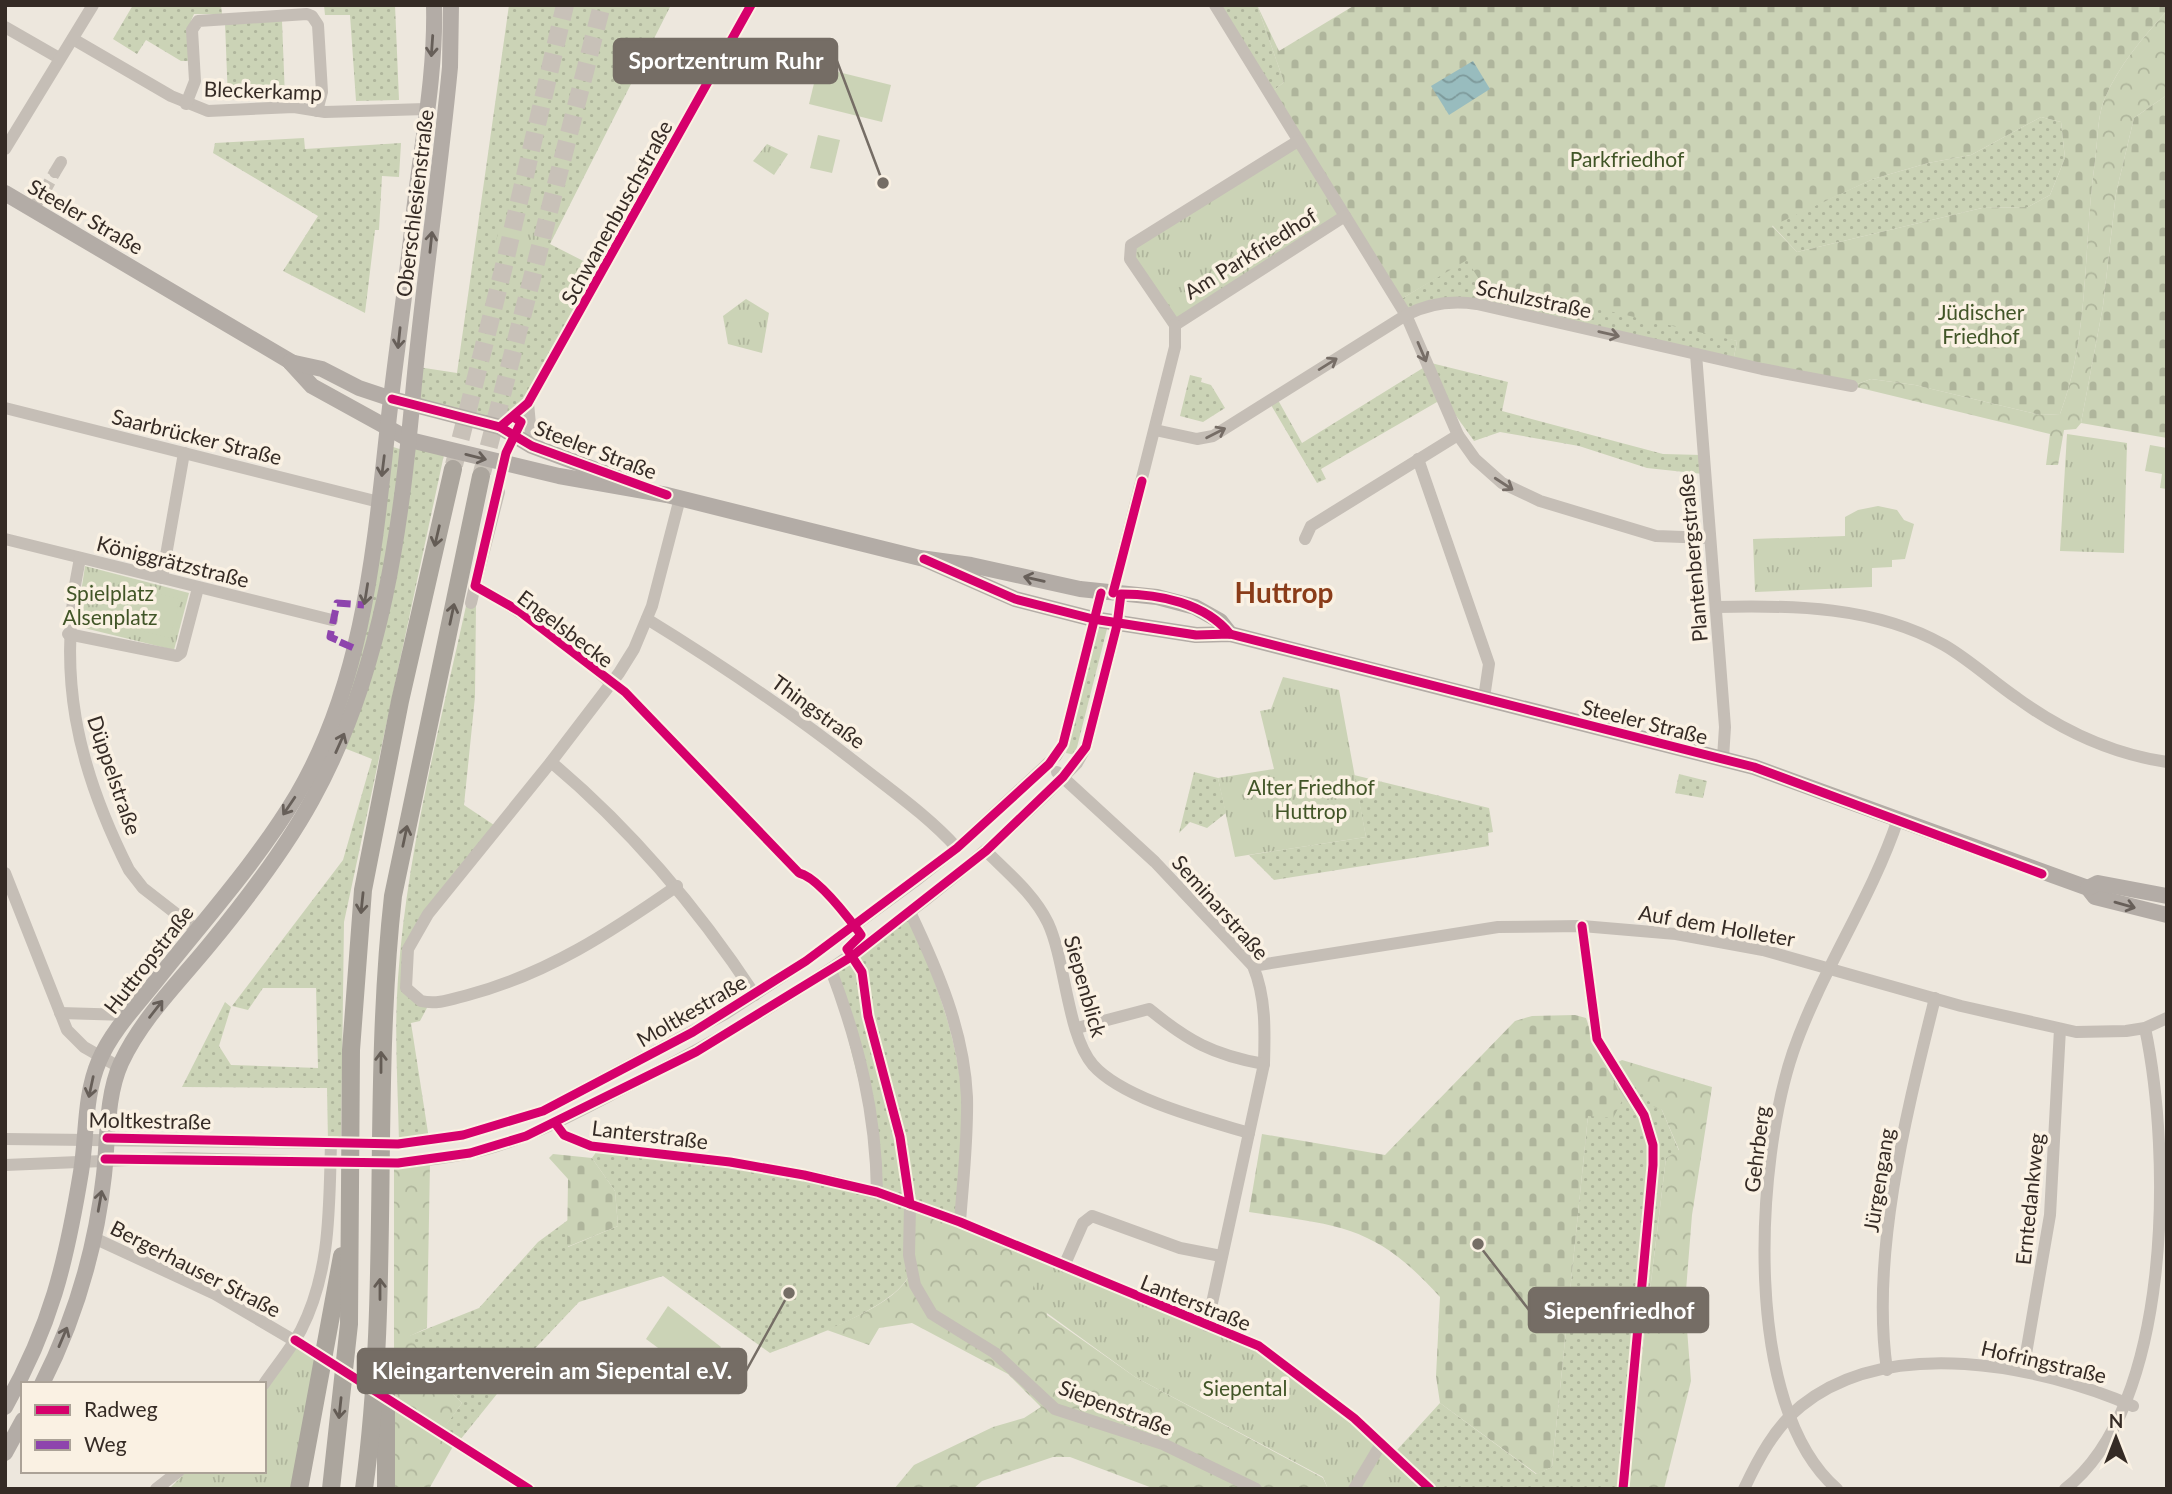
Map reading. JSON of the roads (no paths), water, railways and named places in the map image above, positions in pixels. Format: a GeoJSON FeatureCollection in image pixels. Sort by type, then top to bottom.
{"type":"FeatureCollection","features":[{"type":"Feature","properties":{"kind":"highway"},"geometry":{"type":"LineString","coordinates":[[331,1489],[349,1324],[351,1050],[363,890],[400,701],[453,469]]}},
{"type":"Feature","properties":{"kind":"highway"},"geometry":{"type":"LineString","coordinates":[[364,1489],[380,1320],[385,963],[393,896],[481,476]]}},
{"type":"Feature","properties":{"kind":"highway"},"geometry":{"type":"LineString","coordinates":[[299,1489],[350,1218]]}},
{"type":"Feature","properties":{"kind":"highway"},"geometry":{"type":"LineString","coordinates":[[380,1320],[387,1374],[386,1489]]}},
{"type":"Feature","properties":{"kind":"main road","name":"Oberschlesienstraße"},"geometry":{"type":"LineString","coordinates":[[391,405],[426,109],[434,5]]}},
{"type":"Feature","properties":{"kind":"main road","name":"Oberschlesienstraße"},"geometry":{"type":"LineString","coordinates":[[413,405],[450,67],[451,5]]}},
{"type":"Feature","properties":{"kind":"main road","name":"Steeler Straße"},"geometry":{"type":"LineString","coordinates":[[5,193],[290,362],[312,386],[387,430],[410,440],[559,476],[673,497],[924,558],[1112,593],[1157,597],[1195,607],[1220,621],[1230,634]]}},
{"type":"Feature","properties":{"kind":"main road","name":"Steeler Straße"},"geometry":{"type":"LineString","coordinates":[[290,362],[322,369],[391,405],[413,405],[500,427],[532,446],[673,497]]}},
{"type":"Feature","properties":{"kind":"main road","name":"Huttropstraße"},"geometry":{"type":"LineString","coordinates":[[5,1407],[31,1361],[62,1276],[83,1161],[90,1088],[100,1057],[128,1015],[274,830],[297,794],[324,740],[356,649],[372,557],[391,405]]}},
{"type":"Feature","properties":{"kind":"main road","name":"Huttropstraße"},"geometry":{"type":"LineString","coordinates":[[43,1382],[71,1319],[94,1238],[119,1067],[149,1017],[266,872],[312,800],[356,705],[371,659],[392,562],[413,405]]}},
{"type":"Feature","properties":{"kind":"main road","name":"Steeler Straße"},"geometry":{"type":"LineString","coordinates":[[924,558],[1015,599],[1093,619],[1117,625],[1196,635],[1230,634],[1723,758],[2088,888],[2095,897],[2167,915]]}},
{"type":"Feature","properties":{"kind":"main road","name":"Steeler Straße"},"geometry":{"type":"LineString","coordinates":[[2088,888],[2098,883],[2167,896]]}},
{"type":"Feature","properties":{"kind":"main road"},"geometry":{"type":"LineString","coordinates":[[5,1453],[21,1424]]}},
{"type":"Feature","properties":{"kind":"street"},"geometry":{"type":"LineString","coordinates":[[5,149],[93,5]]}},
{"type":"Feature","properties":{"kind":"street","name":"Schwanenbuschstraße"},"geometry":{"type":"LineString","coordinates":[[500,427],[528,403],[751,5]]}},
{"type":"Feature","properties":{"kind":"street","name":"Am Parkfriedhof"},"geometry":{"type":"LineString","coordinates":[[1215,5],[1406,315],[1458,435],[1485,470],[1502,483],[1532,498],[1656,536],[1710,538]]}},
{"type":"Feature","properties":{"kind":"street"},"geometry":{"type":"LineString","coordinates":[[186,104],[195,81],[192,30],[198,21],[307,14],[313,16],[318,25],[321,92],[317,111]]}},
{"type":"Feature","properties":{"kind":"street"},"geometry":{"type":"LineString","coordinates":[[5,27],[59,58]]}},
{"type":"Feature","properties":{"kind":"street","name":"Bleckerkamp"},"geometry":{"type":"LineString","coordinates":[[73,39],[186,104],[208,111],[294,107],[317,111],[426,109]]}},
{"type":"Feature","properties":{"kind":"street","name":"Am Parkfriedhof"},"geometry":{"type":"LineString","coordinates":[[1298,141],[1131,245],[1130,258],[1175,325],[1345,216]]}},
{"type":"Feature","properties":{"kind":"street"},"geometry":{"type":"LineString","coordinates":[[33,209],[44,192]]}},
{"type":"Feature","properties":{"kind":"street","name":"Schulzstraße"},"geometry":{"type":"LineString","coordinates":[[1156,430],[1197,439],[1213,436],[1406,315],[1435,303],[1465,302],[1852,386]]}},
{"type":"Feature","properties":{"kind":"street"},"geometry":{"type":"LineString","coordinates":[[1112,593],[1156,430],[1175,347],[1175,325]]}},
{"type":"Feature","properties":{"kind":"street","name":"Plantenbergstraße"},"geometry":{"type":"LineString","coordinates":[[1696,354],[1726,727],[1723,758]]}},
{"type":"Feature","properties":{"kind":"street"},"geometry":{"type":"LineString","coordinates":[[528,403],[532,446]]}},
{"type":"Feature","properties":{"kind":"street","name":"Saarbrücker Straße"},"geometry":{"type":"LineString","coordinates":[[5,408],[379,502]]}},
{"type":"Feature","properties":{"kind":"street"},"geometry":{"type":"LineString","coordinates":[[1305,539],[1311,526],[1458,435]]}},
{"type":"Feature","properties":{"kind":"street"},"geometry":{"type":"LineString","coordinates":[[162,578],[184,453]]}},
{"type":"Feature","properties":{"kind":"street"},"geometry":{"type":"LineString","coordinates":[[1418,458],[1489,664],[1484,698]]}},
{"type":"Feature","properties":{"kind":"street"},"geometry":{"type":"LineString","coordinates":[[471,603],[499,492]]}},
{"type":"Feature","properties":{"kind":"street","name":"Engelsbecke"},"geometry":{"type":"LineString","coordinates":[[673,497],[648,619],[634,649],[551,762],[420,927],[408,949],[405,977],[408,992],[421,1001],[442,1002],[534,973],[600,939],[677,886]]}},
{"type":"Feature","properties":{"kind":"street","name":"Königgrätzstraße"},"geometry":{"type":"LineString","coordinates":[[5,538],[332,620]]}},
{"type":"Feature","properties":{"kind":"street"},"geometry":{"type":"LineString","coordinates":[[372,557],[392,562]]}},
{"type":"Feature","properties":{"kind":"street","name":"Düppelstraße"},"geometry":{"type":"LineString","coordinates":[[80,558],[68,634],[70,694],[76,730],[115,839],[130,870],[143,888],[197,930]]}},
{"type":"Feature","properties":{"kind":"street","name":"Engelsbecke"},"geometry":{"type":"LineString","coordinates":[[475,586],[555,636],[611,683]]}},
{"type":"Feature","properties":{"kind":"street"},"geometry":{"type":"LineString","coordinates":[[68,634],[177,656],[181,653],[198,588]]}},
{"type":"Feature","properties":{"kind":"street","name":"Moltkestraße"},"geometry":{"type":"LineString","coordinates":[[5,1139],[107,1138],[398,1144],[485,1129],[543,1111],[694,1032],[755,995],[855,927],[957,848],[1049,764],[1063,744],[1093,619],[1112,593]]}},
{"type":"Feature","properties":{"kind":"street","name":"Moltkestraße"},"geometry":{"type":"LineString","coordinates":[[5,1165],[105,1159],[329,1166],[398,1163],[488,1149],[555,1123],[696,1052],[831,970],[910,912],[985,850],[1063,777],[1086,747],[1117,625],[1112,593]]}},
{"type":"Feature","properties":{"kind":"street"},"geometry":{"type":"LineString","coordinates":[[1716,607],[1819,609],[1903,627],[1943,645],[2017,698],[2072,732],[2124,752],[2167,762]]}},
{"type":"Feature","properties":{"kind":"street","name":"Thingstraße"},"geometry":{"type":"LineString","coordinates":[[648,619],[819,733],[888,787],[957,848]]}},
{"type":"Feature","properties":{"kind":"street"},"geometry":{"type":"LineString","coordinates":[[551,762],[630,834],[677,886],[717,938],[755,995]]}},
{"type":"Feature","properties":{"kind":"street","name":"Seminarstraße"},"geometry":{"type":"LineString","coordinates":[[1049,764],[1155,862],[1253,966],[1263,1005],[1264,1064],[1208,1326]]}},
{"type":"Feature","properties":{"kind":"street","name":"Gehrberg"},"geometry":{"type":"LineString","coordinates":[[1837,1489],[1813,1462],[1789,1418],[1774,1367],[1766,1314],[1770,1185],[1786,1077],[1807,1016],[1898,819]]}},
{"type":"Feature","properties":{"kind":"street","name":"Siepenblick"},"geometry":{"type":"LineString","coordinates":[[985,850],[1029,893],[1048,924],[1087,1057],[1116,1082],[1170,1108],[1249,1133]]}},
{"type":"Feature","properties":{"kind":"street"},"geometry":{"type":"LineString","coordinates":[[6,875],[60,1013],[74,1039],[119,1067]]}},
{"type":"Feature","properties":{"kind":"street","name":"Lanterstraße"},"geometry":{"type":"LineString","coordinates":[[910,912],[940,976],[958,1039],[967,1097],[960,1222],[1275,1355],[1354,1418],[1393,1455]]}},
{"type":"Feature","properties":{"kind":"street"},"geometry":{"type":"LineString","coordinates":[[1582,926],[1598,1039],[1631,1097]]}},
{"type":"Feature","properties":{"kind":"street","name":"Auf dem Holleter"},"geometry":{"type":"LineString","coordinates":[[1253,966],[1498,927],[1582,926],[1718,941],[2060,1029],[2102,1033],[2145,1028],[2167,1018]]}},
{"type":"Feature","properties":{"kind":"street"},"geometry":{"type":"LineString","coordinates":[[831,970],[865,1073],[877,1152],[877,1192]]}},
{"type":"Feature","properties":{"kind":"street","name":"Jürgengang"},"geometry":{"type":"LineString","coordinates":[[1887,1370],[1884,1296],[1894,1194],[1905,1127],[1935,998]]}},
{"type":"Feature","properties":{"kind":"street"},"geometry":{"type":"LineString","coordinates":[[1077,1028],[1149,1009],[1195,1044],[1232,1058],[1264,1064]]}},
{"type":"Feature","properties":{"kind":"street"},"geometry":{"type":"LineString","coordinates":[[60,1013],[128,1015]]}},
{"type":"Feature","properties":{"kind":"street"},"geometry":{"type":"LineString","coordinates":[[2065,1489],[2110,1446],[2133,1406],[2146,1373],[2152,1341],[2162,1272],[2166,1210],[2162,1128],[2145,1028]]}},
{"type":"Feature","properties":{"kind":"street","name":"Erntedankweg"},"geometry":{"type":"LineString","coordinates":[[2023,1371],[2049,1215],[2060,1029]]}},
{"type":"Feature","properties":{"kind":"street","name":"Lanterstraße"},"geometry":{"type":"LineString","coordinates":[[555,1123],[564,1135],[591,1146],[768,1167],[877,1192],[910,1204]]}},
{"type":"Feature","properties":{"kind":"street"},"geometry":{"type":"LineString","coordinates":[[265,1382],[295,1340],[315,1298],[323,1268],[329,1143]]}},
{"type":"Feature","properties":{"kind":"street","name":"Siepenstraße"},"geometry":{"type":"LineString","coordinates":[[910,1204],[909,1255],[913,1277],[923,1302],[937,1318],[995,1353],[1052,1407],[1155,1441],[1256,1489]]}},
{"type":"Feature","properties":{"kind":"street"},"geometry":{"type":"LineString","coordinates":[[1064,1266],[1083,1223],[1093,1216],[1180,1248],[1221,1256]]}},
{"type":"Feature","properties":{"kind":"street","name":"Bergerhauser Straße"},"geometry":{"type":"LineString","coordinates":[[94,1238],[215,1294],[295,1340],[529,1489]]}},
{"type":"Feature","properties":{"kind":"street","name":"Hofringstraße"},"geometry":{"type":"LineString","coordinates":[[1744,1489],[1768,1444],[1801,1406],[1836,1386],[1887,1370],[1961,1361],[2023,1371],[2133,1406]]}},
{"type":"Feature","properties":{"kind":"street"},"geometry":{"type":"LineString","coordinates":[[1354,1489],[1381,1444]]}},
{"type":"Feature","properties":{"kind":"street"},"geometry":{"type":"LineString","coordinates":[[156,1489],[176,1473]]}},
{"type":"Feature","properties":{"kind":"water"},"geometry":{"type":"Polygon","coordinates":[[[1473,61],[1490,89],[1449,115],[1431,86],[1473,61]]]}},
{"type":"Feature","properties":{"kind":"tunnel"},"geometry":{"type":"LineString","coordinates":[[454,465],[565,5]]}},
{"type":"Feature","properties":{"kind":"tunnel"},"geometry":{"type":"LineString","coordinates":[[482,473],[602,5]]}},
{"type":"Feature","properties":{"kind":"tunnel"},"geometry":{"type":"LineString","coordinates":[[44,192],[55,172]]}},
{"type":"Feature","properties":{"kind":"place","name":"Sportzentrum Ruhr"},"geometry":{"type":"Point","coordinates":[883,183]}},
{"type":"Feature","properties":{"kind":"place","name":"Siepenfriedhof"},"geometry":{"type":"Point","coordinates":[1478,1244]}},
{"type":"Feature","properties":{"kind":"place","name":"Kleingartenverein am Siepental e.V."},"geometry":{"type":"Point","coordinates":[789,1293]}},
{"type":"Feature","properties":{"kind":"district","name":"Huttrop"},"geometry":{"type":"Point","coordinates":[1284,592]}},
{"type":"Feature","properties":{"kind":"park label","name":"Parkfriedhof"},"geometry":{"type":"Point","coordinates":[1627,158]}},
{"type":"Feature","properties":{"kind":"park label","name":"Jüdischer Friedhof"},"geometry":{"type":"Point","coordinates":[1981,323]}},
{"type":"Feature","properties":{"kind":"park label","name":"Spielplatz Alsenplatz"},"geometry":{"type":"Point","coordinates":[110,604]}},
{"type":"Feature","properties":{"kind":"park label","name":"Alter Friedhof Huttrop"},"geometry":{"type":"Point","coordinates":[1311,798]}},
{"type":"Feature","properties":{"kind":"park label","name":"Siepental"},"geometry":{"type":"Point","coordinates":[1245,1387]}}]}
